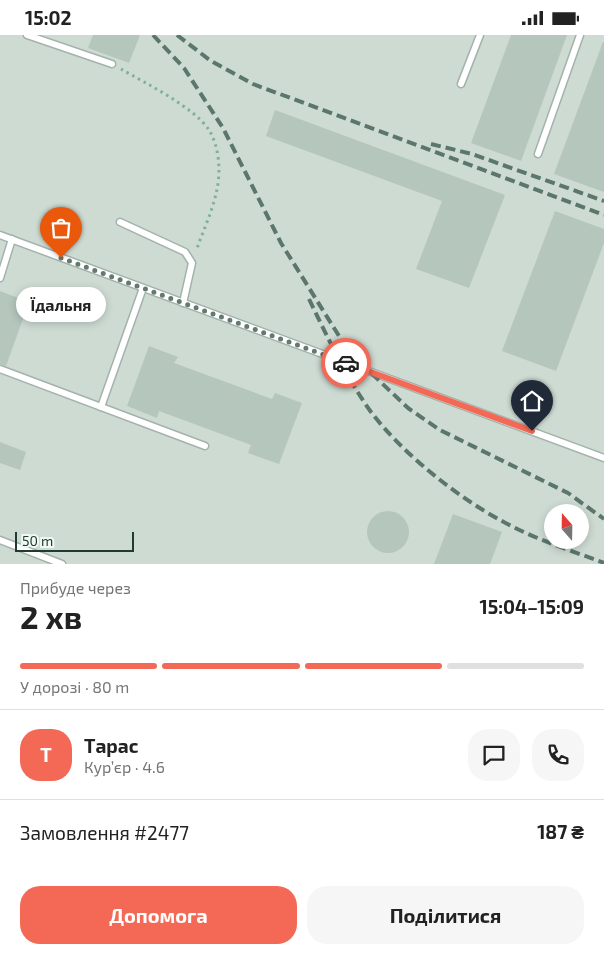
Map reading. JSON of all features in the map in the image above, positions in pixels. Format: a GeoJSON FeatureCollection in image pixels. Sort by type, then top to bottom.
{"type":"FeatureCollection","features":[{"type":"Feature","properties":{"kind":"lane"},"geometry":{"type":"LineString","coordinates":[[27,35],[112,64]]}},
{"type":"Feature","properties":{"kind":"lane"},"geometry":{"type":"LineString","coordinates":[[461,84],[480,35]]}},
{"type":"Feature","properties":{"kind":"lane"},"geometry":{"type":"LineString","coordinates":[[538,154],[580,35]]}},
{"type":"Feature","properties":{"kind":"lane"},"geometry":{"type":"LineString","coordinates":[[120,222],[184,252],[192,263],[183,303]]}},
{"type":"Feature","properties":{"kind":"lane"},"geometry":{"type":"LineString","coordinates":[[0,235],[604,458]]}},
{"type":"Feature","properties":{"kind":"lane"},"geometry":{"type":"LineString","coordinates":[[0,278],[12,239]]}},
{"type":"Feature","properties":{"kind":"lane"},"geometry":{"type":"LineString","coordinates":[[101,407],[143,288]]}},
{"type":"Feature","properties":{"kind":"lane"},"geometry":{"type":"LineString","coordinates":[[0,369],[204,446]]}},
{"type":"Feature","properties":{"kind":"lane"},"geometry":{"type":"LineString","coordinates":[[0,540],[62,564]]}},
{"type":"Feature","properties":{"kind":"path"},"geometry":{"type":"LineString","coordinates":[[112,64],[196,116],[209,130],[220,167],[217,190],[192,263]]}},
{"type":"Feature","properties":{"kind":"shaded area"},"geometry":{"type":"Polygon","coordinates":[[[0,35],[604,35],[604,564],[0,564],[0,35]]]}},
{"type":"Feature","properties":{"kind":"building"},"geometry":{"type":"Polygon","coordinates":[[[93,35],[140,35],[129,63],[88,48],[93,35]]]}},
{"type":"Feature","properties":{"kind":"building"},"geometry":{"type":"Polygon","coordinates":[[[511,35],[567,35],[521,161],[471,143],[511,35]]]}},
{"type":"Feature","properties":{"kind":"building"},"geometry":{"type":"Polygon","coordinates":[[[604,42],[604,192],[554,174],[604,42]]]}},
{"type":"Feature","properties":{"kind":"building"},"geometry":{"type":"Polygon","coordinates":[[[275,110],[505,195],[469,288],[416,269],[442,201],[266,136],[275,110]]]}},
{"type":"Feature","properties":{"kind":"building"},"geometry":{"type":"Polygon","coordinates":[[[555,211],[604,229],[604,243],[556,371],[502,351],[555,211]]]}},
{"type":"Feature","properties":{"kind":"building"},"geometry":{"type":"Polygon","coordinates":[[[0,291],[29,302],[6,366],[0,364],[0,291]]]}},
{"type":"Feature","properties":{"kind":"building"},"geometry":{"type":"Polygon","coordinates":[[[149,346],[178,357],[174,363],[272,399],[275,393],[302,403],[279,464],[248,453],[251,445],[159,411],[157,418],[127,406],[149,346]]]}},
{"type":"Feature","properties":{"kind":"building"},"geometry":{"type":"Polygon","coordinates":[[[0,442],[26,452],[20,470],[0,463],[0,442]]]}},
{"type":"Feature","properties":{"kind":"building"},"geometry":{"type":"Polygon","coordinates":[[[392,511],[400,514],[406,520],[409,532],[406,544],[400,550],[384,553],[376,550],[370,544],[367,528],[370,520],[376,514],[392,511]]]}},
{"type":"Feature","properties":{"kind":"building"},"geometry":{"type":"Polygon","coordinates":[[[453,514],[502,532],[490,564],[434,564],[453,514]]]}},
{"type":"Feature","properties":{"kind":"railway"},"geometry":{"type":"LineString","coordinates":[[153,35],[184,68],[223,128],[281,243],[339,336],[369,371],[408,408],[440,430],[568,493],[604,519]]}},
{"type":"Feature","properties":{"kind":"railway"},"geometry":{"type":"LineString","coordinates":[[177,35],[211,61],[253,84],[604,215]]}},
{"type":"Feature","properties":{"kind":"railway"},"geometry":{"type":"LineString","coordinates":[[431,144],[472,154],[604,201]]}},
{"type":"Feature","properties":{"kind":"railway"},"geometry":{"type":"LineString","coordinates":[[309,299],[338,357],[362,399],[398,443],[414,458],[467,500],[502,521],[539,539],[604,563]]}},
{"type":"Feature","properties":{"kind":"way so far"},"geometry":{"type":"LineString","coordinates":[[61,258],[346,363]]}},
{"type":"Feature","properties":{"kind":"place","name":"Їдальня"},"geometry":{"type":"Point","coordinates":[61,258]}},
{"type":"Feature","properties":{"kind":"route"},"geometry":{"type":"LineString","coordinates":[[346,363],[532,431]]}}]}
